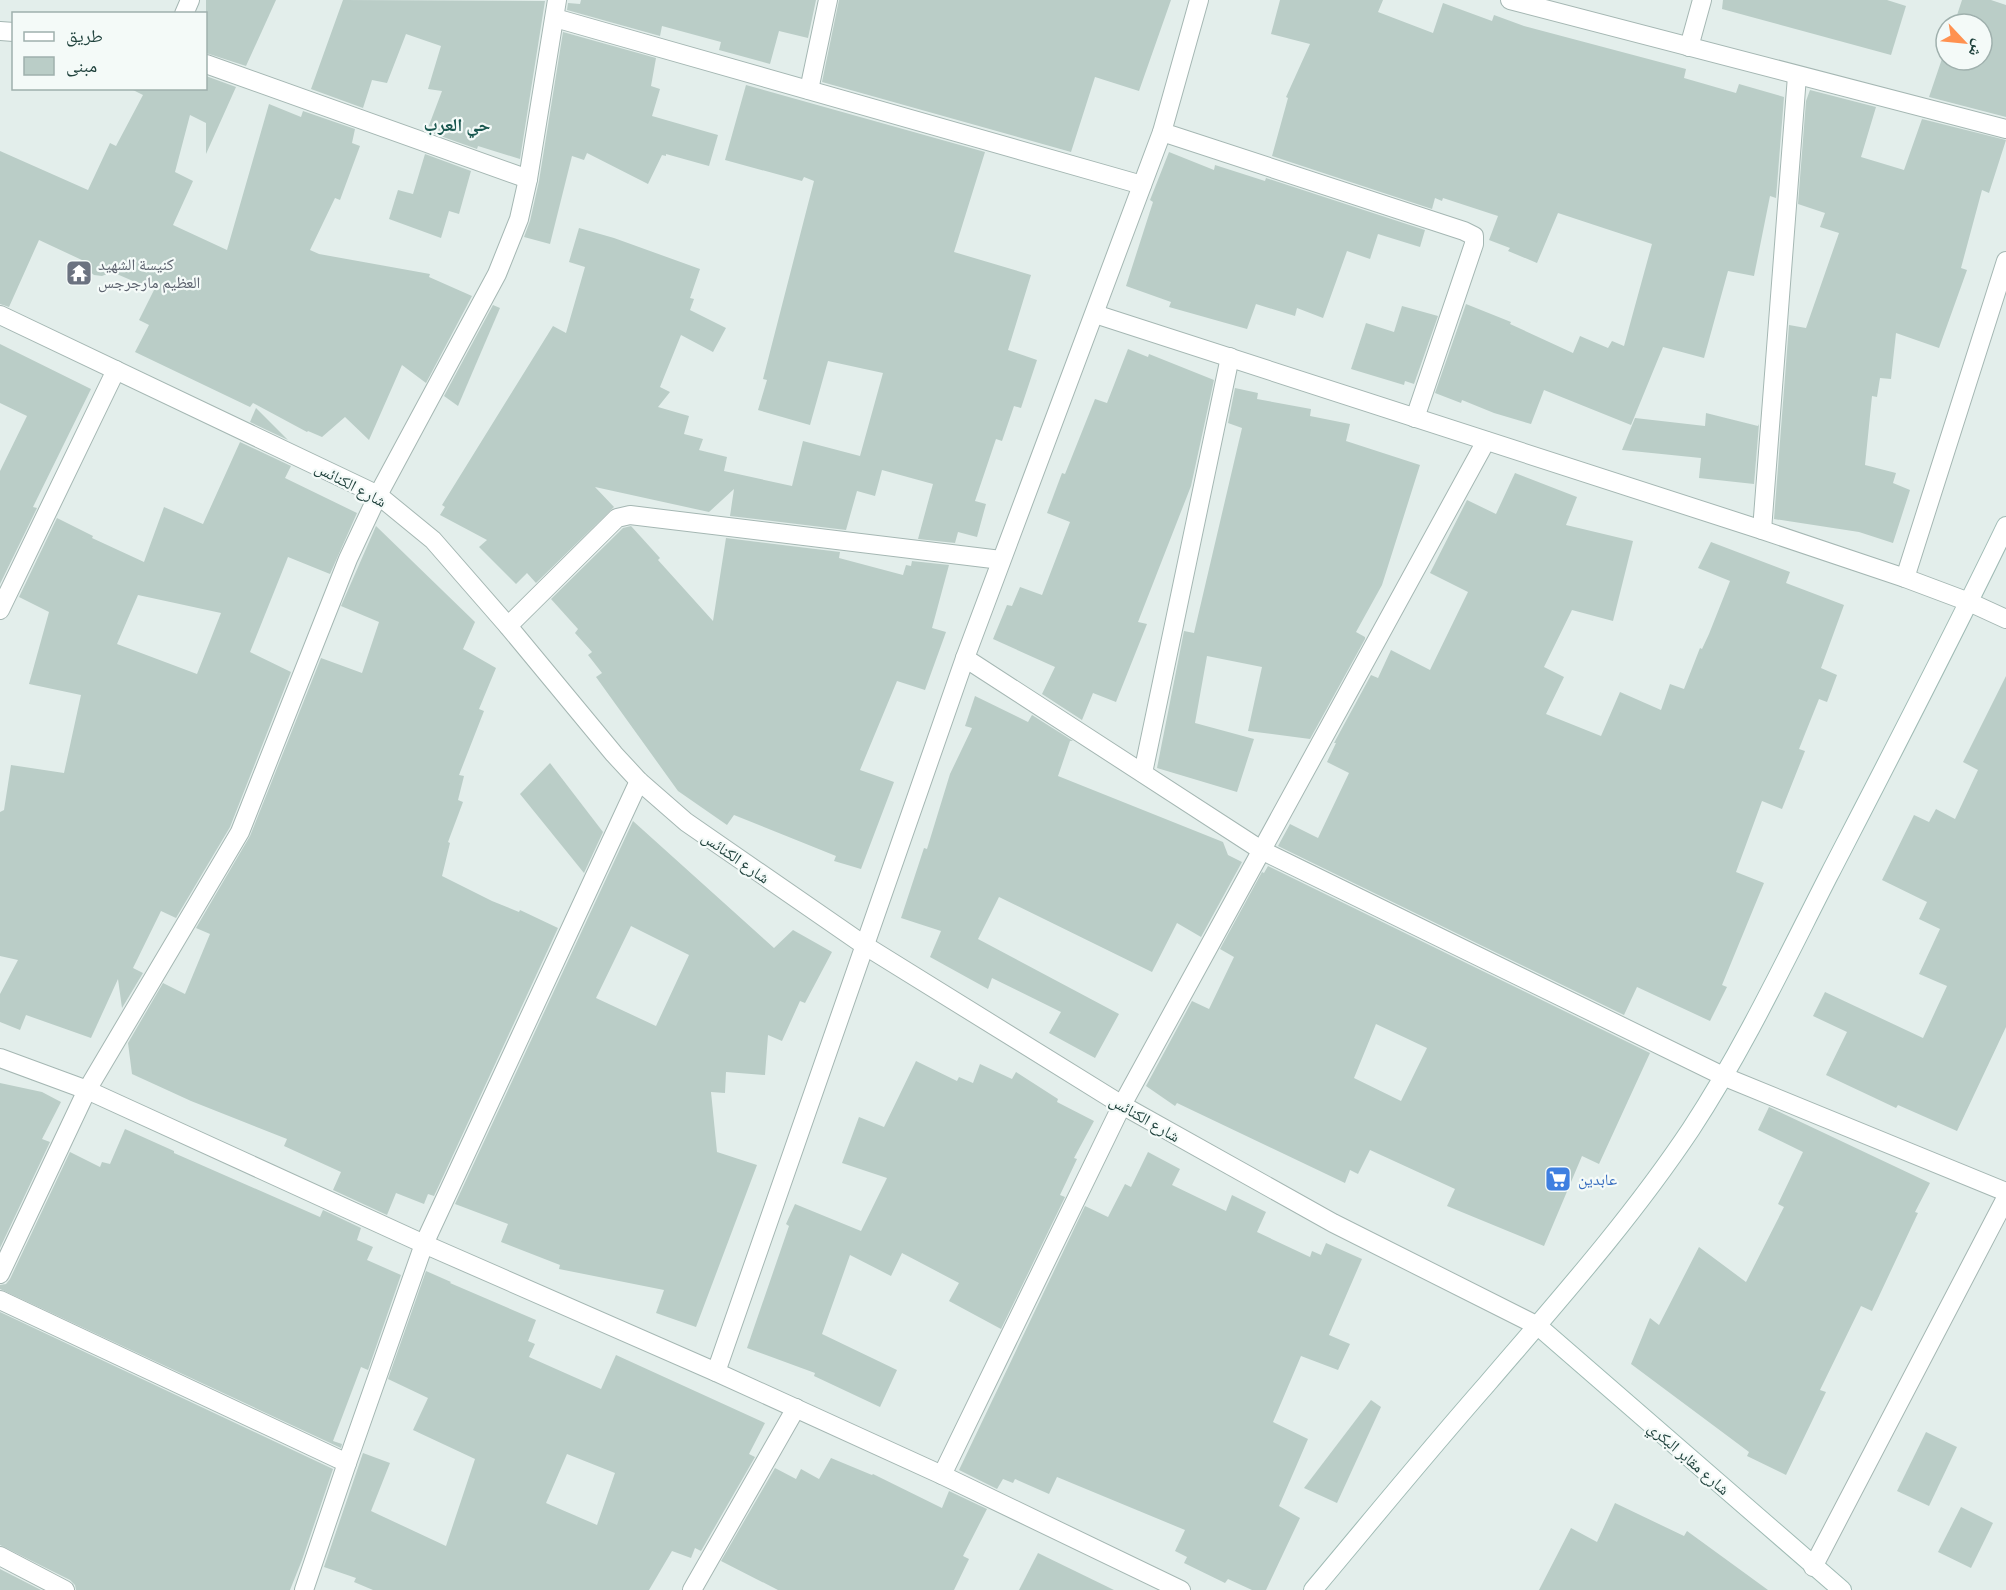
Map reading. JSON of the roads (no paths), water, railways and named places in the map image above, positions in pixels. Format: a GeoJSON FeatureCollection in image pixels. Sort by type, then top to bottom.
{"type":"FeatureCollection","features":[{"type":"Feature","properties":{"kind":"street"},"geometry":{"type":"LineString","coordinates":[[809,90],[828,0]]}},
{"type":"Feature","properties":{"kind":"street"},"geometry":{"type":"LineString","coordinates":[[716,1372],[965,658],[1162,132],[1199,0]]}},
{"type":"Feature","properties":{"kind":"street"},"geometry":{"type":"LineString","coordinates":[[1510,0],[2006,129]]}},
{"type":"Feature","properties":{"kind":"street"},"geometry":{"type":"LineString","coordinates":[[1689,47],[1702,0]]}},
{"type":"Feature","properties":{"kind":"street"},"geometry":{"type":"LineString","coordinates":[[0,1274],[87,1090],[240,832],[344,568],[378,495],[497,274],[519,219],[528,179],[556,9],[809,90],[1142,185]]}},
{"type":"Feature","properties":{"kind":"street"},"geometry":{"type":"LineString","coordinates":[[207,64],[528,179]]}},
{"type":"Feature","properties":{"kind":"street"},"geometry":{"type":"LineString","coordinates":[[1762,530],[1797,76]]}},
{"type":"Feature","properties":{"kind":"street"},"geometry":{"type":"LineString","coordinates":[[1162,132],[1474,236],[1474,244],[1415,418]]}},
{"type":"Feature","properties":{"kind":"street"},"geometry":{"type":"LineString","coordinates":[[1905,578],[2006,261]]}},
{"type":"Feature","properties":{"kind":"street"},"geometry":{"type":"LineString","coordinates":[[1095,314],[1762,530],[1905,578],[1969,602],[2006,619]]}},
{"type":"Feature","properties":{"kind":"street","name":"شارع الكنائس"},"geometry":{"type":"LineString","coordinates":[[0,315],[378,495],[433,540],[639,782],[686,822],[864,945],[1122,1105],[1333,1222],[1538,1326]]}},
{"type":"Feature","properties":{"kind":"street"},"geometry":{"type":"LineString","coordinates":[[1143,773],[1230,357]]}},
{"type":"Feature","properties":{"kind":"street"},"geometry":{"type":"LineString","coordinates":[[0,610],[116,370]]}},
{"type":"Feature","properties":{"kind":"street"},"geometry":{"type":"LineString","coordinates":[[942,1475],[1122,1105],[1486,441]]}},
{"type":"Feature","properties":{"kind":"street"},"geometry":{"type":"LineString","coordinates":[[508,626],[617,518],[630,515],[1001,560]]}},
{"type":"Feature","properties":{"kind":"street"},"geometry":{"type":"LineString","coordinates":[[1313,1590],[1538,1326],[1657,1180],[1725,1077],[2006,526]]}},
{"type":"Feature","properties":{"kind":"street"},"geometry":{"type":"LineString","coordinates":[[965,658],[1261,850],[1725,1077],[2006,1192]]}},
{"type":"Feature","properties":{"kind":"street"},"geometry":{"type":"LineString","coordinates":[[304,1590],[346,1463],[424,1244],[639,782]]}},
{"type":"Feature","properties":{"kind":"street"},"geometry":{"type":"LineString","coordinates":[[0,1059],[87,1090],[424,1244],[716,1372],[942,1475],[1181,1590]]}},
{"type":"Feature","properties":{"kind":"street"},"geometry":{"type":"LineString","coordinates":[[1813,1567],[2006,1198]]}},
{"type":"Feature","properties":{"kind":"street"},"geometry":{"type":"LineString","coordinates":[[0,1300],[346,1463]]}},
{"type":"Feature","properties":{"kind":"street","name":"شارع مقابر البكري"},"geometry":{"type":"LineString","coordinates":[[1538,1326],[1842,1590]]}},
{"type":"Feature","properties":{"kind":"street"},"geometry":{"type":"LineString","coordinates":[[692,1590],[796,1408]]}},
{"type":"Feature","properties":{"kind":"street"},"geometry":{"type":"LineString","coordinates":[[0,1556],[65,1590]]}},
{"type":"Feature","properties":{"kind":"place","name":"كنيسة الشهيد العظيم مارجرجس"},"geometry":{"type":"Point","coordinates":[79,273]}},
{"type":"Feature","properties":{"kind":"place","name":"عابدين"},"geometry":{"type":"Point","coordinates":[1558,1179]}},
{"type":"Feature","properties":{"kind":"district","name":"حي العرب"},"geometry":{"type":"Point","coordinates":[457,125]}}]}
